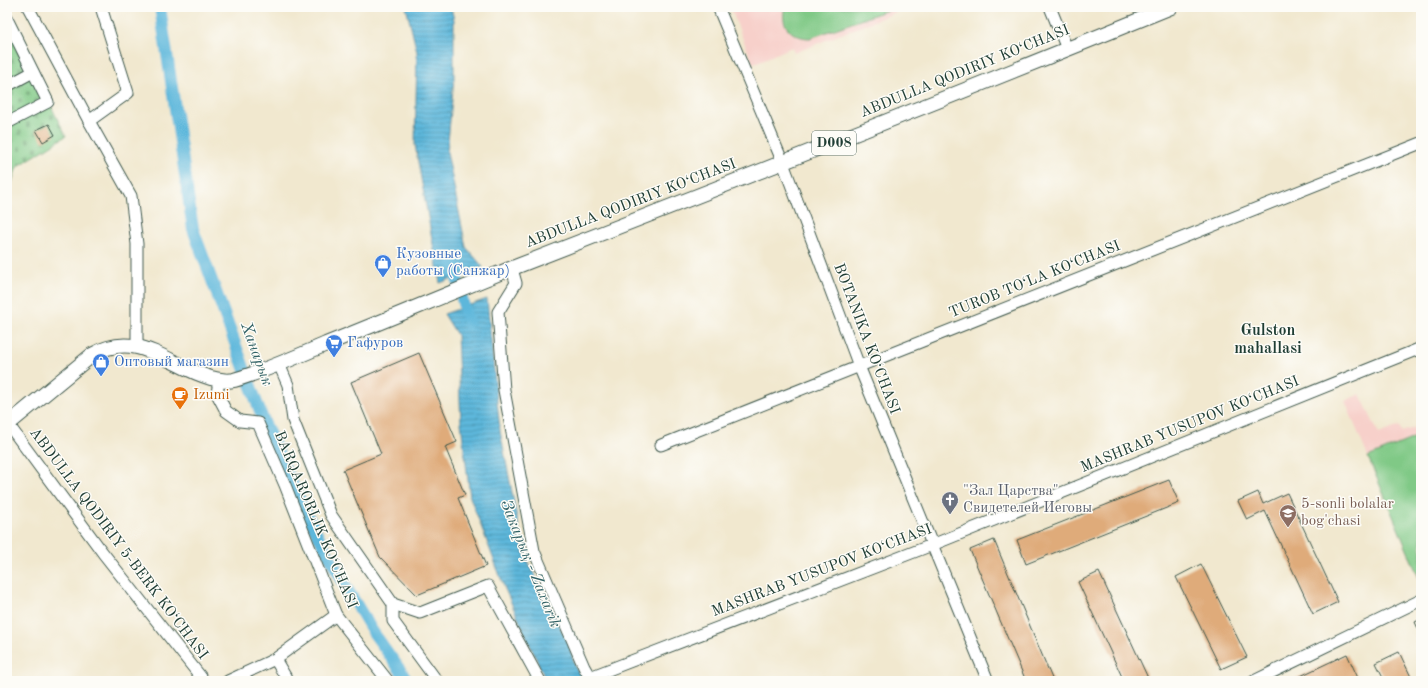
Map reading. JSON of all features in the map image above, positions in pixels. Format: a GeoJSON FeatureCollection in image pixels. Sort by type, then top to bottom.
{"type":"FeatureCollection","features":[{"type":"Feature","properties":{"kind":"main road","name":"ABDULLA QODIRIY KO‘CHASI"},"geometry":{"type":"LineString","coordinates":[[224,381],[279,364],[497,275],[783,163],[1171,7]]}},
{"type":"Feature","properties":{"kind":"main road"},"geometry":{"type":"LineString","coordinates":[[8,425],[92,355],[112,346],[137,346],[160,354],[195,373],[224,381]]}},
{"type":"Feature","properties":{"kind":"street"},"geometry":{"type":"LineString","coordinates":[[28,7],[131,196],[137,244],[137,346]]}},
{"type":"Feature","properties":{"kind":"street"},"geometry":{"type":"LineString","coordinates":[[89,121],[128,93],[101,7]]}},
{"type":"Feature","properties":{"kind":"street","name":"BOTANIKA KO‘CHASI"},"geometry":{"type":"LineString","coordinates":[[718,7],[783,163],[859,366],[988,681]]}},
{"type":"Feature","properties":{"kind":"street"},"geometry":{"type":"LineString","coordinates":[[1050,7],[1068,49]]}},
{"type":"Feature","properties":{"kind":"street"},"geometry":{"type":"LineString","coordinates":[[7,20],[48,102],[7,124]]}},
{"type":"Feature","properties":{"kind":"street"},"geometry":{"type":"LineString","coordinates":[[7,86],[33,72]]}},
{"type":"Feature","properties":{"kind":"street","name":"TUROB TO‘LA KO‘CHASI"},"geometry":{"type":"LineString","coordinates":[[661,446],[1421,143]]}},
{"type":"Feature","properties":{"kind":"street"},"geometry":{"type":"LineString","coordinates":[[512,269],[516,283],[498,312],[504,390],[534,551],[584,667],[591,679]]}},
{"type":"Feature","properties":{"kind":"street","name":"MASHRAB YUSUPOV KO‘CHASI"},"geometry":{"type":"LineString","coordinates":[[591,679],[932,545],[1421,348]]}},
{"type":"Feature","properties":{"kind":"street"},"geometry":{"type":"LineString","coordinates":[[279,364],[288,385],[293,420],[331,515],[393,604],[393,621],[437,681]]}},
{"type":"Feature","properties":{"kind":"street","name":"BARQARORLIK KO‘CHASI"},"geometry":{"type":"LineString","coordinates":[[224,381],[217,394],[226,411],[240,422],[258,424],[285,485],[336,615],[388,681]]}},
{"type":"Feature","properties":{"kind":"street","name":"ABDULLA QODIRIY 5-BERK KO‘CHASI"},"geometry":{"type":"LineString","coordinates":[[8,425],[103,552],[204,681]]}},
{"type":"Feature","properties":{"kind":"street"},"geometry":{"type":"LineString","coordinates":[[393,604],[420,613],[488,586],[540,681]]}},
{"type":"Feature","properties":{"kind":"street"},"geometry":{"type":"LineString","coordinates":[[1254,681],[1421,600]]}},
{"type":"Feature","properties":{"kind":"street"},"geometry":{"type":"LineString","coordinates":[[228,681],[275,659],[336,615]]}},
{"type":"Feature","properties":{"kind":"street"},"geometry":{"type":"LineString","coordinates":[[275,659],[288,681]]}},
{"type":"Feature","properties":{"kind":"shaded area"},"geometry":{"type":"Polygon","coordinates":[[[730,7],[909,7],[794,53],[792,47],[753,64],[730,7]]]}},
{"type":"Feature","properties":{"kind":"shaded area"},"geometry":{"type":"Polygon","coordinates":[[[1360,394],[1379,434],[1399,426],[1402,432],[1421,425],[1420,583],[1345,401],[1360,394]]]}},
{"type":"Feature","properties":{"kind":"green space"},"geometry":{"type":"Polygon","coordinates":[[[785,7],[896,7],[810,38],[798,36],[788,29],[784,19],[785,7]]]}},
{"type":"Feature","properties":{"kind":"green space"},"geometry":{"type":"Polygon","coordinates":[[[7,19],[66,136],[17,167],[7,197],[7,19]]]}},
{"type":"Feature","properties":{"kind":"green space"},"geometry":{"type":"Polygon","coordinates":[[[1421,435],[1421,577],[1419,578],[1368,457],[1421,435]]]}},
{"type":"Feature","properties":{"kind":"water"},"geometry":{"type":"Polygon","coordinates":[[[406,7],[451,7],[454,20],[454,79],[447,152],[466,247],[483,267],[440,283],[415,145],[417,52],[406,7]]]}},
{"type":"Feature","properties":{"kind":"water"},"geometry":{"type":"Polygon","coordinates":[[[487,299],[500,431],[524,553],[569,645],[576,669],[584,681],[546,681],[505,589],[470,497],[461,423],[457,335],[444,314],[487,299]]]}},
{"type":"Feature","properties":{"kind":"building"},"geometry":{"type":"Polygon","coordinates":[[[49,124],[55,135],[43,142],[36,130],[49,124]]]}},
{"type":"Feature","properties":{"kind":"building"},"geometry":{"type":"Polygon","coordinates":[[[419,353],[457,442],[445,447],[465,495],[458,498],[486,566],[417,595],[380,557],[343,470],[381,454],[351,382],[419,353]]]}},
{"type":"Feature","properties":{"kind":"building"},"geometry":{"type":"Polygon","coordinates":[[[1169,480],[1179,503],[1026,564],[1017,540],[1169,480]]]}},
{"type":"Feature","properties":{"kind":"building"},"geometry":{"type":"Polygon","coordinates":[[[1258,492],[1263,504],[1287,493],[1338,602],[1313,614],[1265,511],[1247,520],[1238,501],[1258,492]]]}},
{"type":"Feature","properties":{"kind":"building"},"geometry":{"type":"Polygon","coordinates":[[[994,540],[1053,681],[1026,681],[970,550],[994,540]]]}},
{"type":"Feature","properties":{"kind":"building"},"geometry":{"type":"Polygon","coordinates":[[[1201,564],[1247,657],[1221,669],[1176,577],[1201,564]]]}},
{"type":"Feature","properties":{"kind":"building"},"geometry":{"type":"Polygon","coordinates":[[[1099,572],[1148,678],[1142,681],[1124,681],[1078,582],[1099,572]]]}},
{"type":"Feature","properties":{"kind":"building"},"geometry":{"type":"Polygon","coordinates":[[[1421,619],[1421,635],[1415,622],[1421,619]]]}},
{"type":"Feature","properties":{"kind":"building"},"geometry":{"type":"Polygon","coordinates":[[[1399,652],[1413,681],[1385,681],[1376,663],[1399,652]]]}},
{"type":"Feature","properties":{"kind":"building"},"geometry":{"type":"Polygon","coordinates":[[[1347,654],[1358,678],[1351,681],[1290,681],[1347,654]]]}},
{"type":"Feature","properties":{"kind":"waterway","name":"Ханарык"},"geometry":{"type":"LineString","coordinates":[[160,7],[193,229],[264,422],[304,509],[342,580],[373,632],[408,681]]}},
{"type":"Feature","properties":{"kind":"waterway","name":"Закарық - Zaxarik"},"geometry":{"type":"LineString","coordinates":[[453,262],[468,323]]}},
{"type":"Feature","properties":{"kind":"place","name":"Кузовные работы (Санжар)"},"geometry":{"type":"Point","coordinates":[383,278]}},
{"type":"Feature","properties":{"kind":"place","name":"Гафуров"},"geometry":{"type":"Point","coordinates":[334,358]}},
{"type":"Feature","properties":{"kind":"place","name":"Оптовый магазин"},"geometry":{"type":"Point","coordinates":[101,377]}},
{"type":"Feature","properties":{"kind":"place","name":"Izumi"},"geometry":{"type":"Point","coordinates":[180,410]}},
{"type":"Feature","properties":{"kind":"place","name":"\"Зал Царства\" Свидетелей Иеговы"},"geometry":{"type":"Point","coordinates":[950,515]}},
{"type":"Feature","properties":{"kind":"place","name":"5-sonli bolalar bog'chasi"},"geometry":{"type":"Point","coordinates":[1288,528]}},
{"type":"Feature","properties":{"kind":"district","name":"Gulston mahallasi"},"geometry":{"type":"Point","coordinates":[1268,340]}}]}
